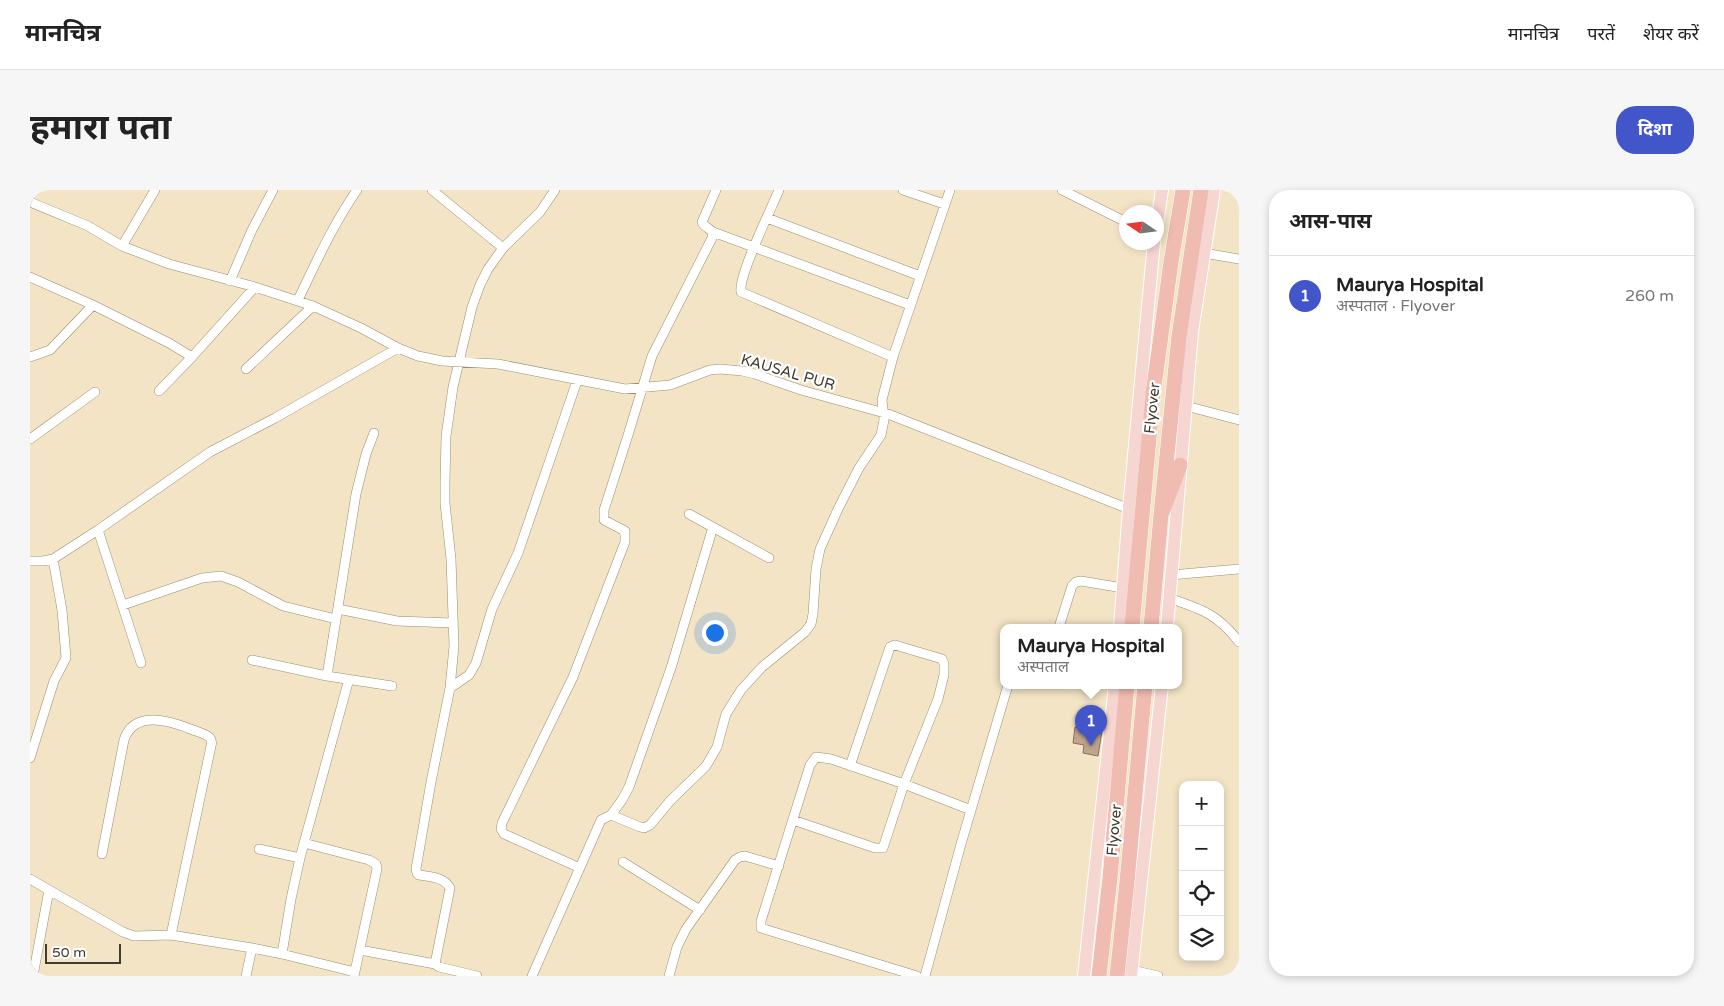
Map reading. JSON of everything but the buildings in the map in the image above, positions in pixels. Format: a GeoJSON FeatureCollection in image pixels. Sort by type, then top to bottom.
{"type":"FeatureCollection","features":[{"type":"Feature","properties":{"kind":"highway","name":"Flyover"},"geometry":{"type":"LineString","coordinates":[[1132,624],[1153,394],[1171,262],[1184,190]]}},
{"type":"Feature","properties":{"kind":"highway","name":"Flyover"},"geometry":{"type":"LineString","coordinates":[[1151,624],[1179,336],[1201,190]]}},
{"type":"Feature","properties":{"kind":"highway"},"geometry":{"type":"LineString","coordinates":[[1161,515],[1180,465]]}},
{"type":"Feature","properties":{"kind":"highway","name":"Flyover"},"geometry":{"type":"LineString","coordinates":[[1099,976],[1110,878],[1127,689]]}},
{"type":"Feature","properties":{"kind":"highway"},"geometry":{"type":"LineString","coordinates":[[1116,976],[1128,882],[1146,689]]}},
{"type":"Feature","properties":{"kind":"main road"},"geometry":{"type":"LineString","coordinates":[[1167,624],[1192,332],[1214,190]]}},
{"type":"Feature","properties":{"kind":"main road"},"geometry":{"type":"LineString","coordinates":[[1158,205],[1159,191]]}},
{"type":"Feature","properties":{"kind":"main road"},"geometry":{"type":"LineString","coordinates":[[1120,624],[1153,250]]}},
{"type":"Feature","properties":{"kind":"main road"},"geometry":{"type":"LineString","coordinates":[[1084,976],[1115,689]]}},
{"type":"Feature","properties":{"kind":"main road"},"geometry":{"type":"LineString","coordinates":[[1131,973],[1162,689]]}},
{"type":"Feature","properties":{"kind":"street"},"geometry":{"type":"LineString","coordinates":[[122,246],[155,190]]}},
{"type":"Feature","properties":{"kind":"street"},"geometry":{"type":"LineString","coordinates":[[230,281],[252,230],[273,190]]}},
{"type":"Feature","properties":{"kind":"street"},"geometry":{"type":"LineString","coordinates":[[298,300],[330,232],[357,190]]}},
{"type":"Feature","properties":{"kind":"street"},"geometry":{"type":"LineString","coordinates":[[432,190],[503,248]]}},
{"type":"Feature","properties":{"kind":"street"},"geometry":{"type":"LineString","coordinates":[[435,964],[450,888],[447,882],[420,875],[416,873],[416,869],[450,688],[454,646],[451,559],[445,503],[445,458],[449,413],[458,362],[472,307],[480,285],[488,269],[503,248],[540,212],[556,190]]}},
{"type":"Feature","properties":{"kind":"street"},"geometry":{"type":"LineString","coordinates":[[716,190],[702,222],[704,226],[713,232],[910,306]]}},
{"type":"Feature","properties":{"kind":"street"},"geometry":{"type":"LineString","coordinates":[[779,190],[754,247],[740,290],[743,294],[893,357]]}},
{"type":"Feature","properties":{"kind":"street"},"geometry":{"type":"LineString","coordinates":[[903,190],[944,204]]}},
{"type":"Feature","properties":{"kind":"street"},"geometry":{"type":"LineString","coordinates":[[611,815],[640,827],[644,828],[650,825],[670,801],[710,761],[726,714],[741,690],[762,666],[808,628],[812,619],[816,569],[820,549],[838,507],[884,424],[882,400],[893,357],[950,190]]}},
{"type":"Feature","properties":{"kind":"street"},"geometry":{"type":"LineString","coordinates":[[1062,190],[1119,218]]}},
{"type":"Feature","properties":{"kind":"street","name":"KAUSAL PUR"},"geometry":{"type":"LineString","coordinates":[[30,202],[76,220],[122,246],[182,269],[298,300],[362,328],[398,348],[431,359],[498,364],[617,388],[642,389],[670,385],[710,370],[729,369],[755,374],[801,390],[882,412],[1129,509]]}},
{"type":"Feature","properties":{"kind":"street"},"geometry":{"type":"LineString","coordinates":[[767,218],[920,276]]}},
{"type":"Feature","properties":{"kind":"street"},"geometry":{"type":"LineString","coordinates":[[580,868],[504,834],[501,826],[573,676],[625,542],[625,531],[604,520],[603,514],[654,350],[712,238],[713,232]]}},
{"type":"Feature","properties":{"kind":"street"},"geometry":{"type":"LineString","coordinates":[[1204,253],[1239,259]]}},
{"type":"Feature","properties":{"kind":"street"},"geometry":{"type":"LineString","coordinates":[[30,277],[93,305],[169,343],[192,357]]}},
{"type":"Feature","properties":{"kind":"street"},"geometry":{"type":"LineString","coordinates":[[159,390],[192,357],[255,287]]}},
{"type":"Feature","properties":{"kind":"street"},"geometry":{"type":"LineString","coordinates":[[30,358],[50,350],[93,305]]}},
{"type":"Feature","properties":{"kind":"street"},"geometry":{"type":"LineString","coordinates":[[246,369],[313,306]]}},
{"type":"Feature","properties":{"kind":"street"},"geometry":{"type":"LineString","coordinates":[[30,561],[53,559],[210,452],[263,426],[398,348]]}},
{"type":"Feature","properties":{"kind":"street"},"geometry":{"type":"LineString","coordinates":[[450,688],[469,676],[476,663],[492,608],[518,553],[577,381]]}},
{"type":"Feature","properties":{"kind":"street"},"geometry":{"type":"LineString","coordinates":[[30,439],[95,392]]}},
{"type":"Feature","properties":{"kind":"street"},"geometry":{"type":"LineString","coordinates":[[1186,406],[1239,420]]}},
{"type":"Feature","properties":{"kind":"street"},"geometry":{"type":"LineString","coordinates":[[327,676],[356,494],[366,454],[374,433]]}},
{"type":"Feature","properties":{"kind":"street"},"geometry":{"type":"LineString","coordinates":[[689,514],[769,558]]}},
{"type":"Feature","properties":{"kind":"street"},"geometry":{"type":"LineString","coordinates":[[532,976],[601,820],[611,815],[625,794],[668,677],[713,527]]}},
{"type":"Feature","properties":{"kind":"street"},"geometry":{"type":"LineString","coordinates":[[98,530],[141,663]]}},
{"type":"Feature","properties":{"kind":"street"},"geometry":{"type":"LineString","coordinates":[[30,758],[54,681],[66,658],[62,610],[53,559]]}},
{"type":"Feature","properties":{"kind":"street"},"geometry":{"type":"LineString","coordinates":[[1171,575],[1239,569]]}},
{"type":"Feature","properties":{"kind":"street"},"geometry":{"type":"LineString","coordinates":[[122,605],[202,578],[221,576],[238,582],[283,606],[336,619]]}},
{"type":"Feature","properties":{"kind":"street"},"geometry":{"type":"LineString","coordinates":[[1060,624],[1072,586],[1076,582],[1081,581],[1123,588]]}},
{"type":"Feature","properties":{"kind":"street"},"geometry":{"type":"LineString","coordinates":[[1169,598],[1214,616],[1228,628],[1239,642]]}},
{"type":"Feature","properties":{"kind":"street"},"geometry":{"type":"LineString","coordinates":[[338,609],[397,621],[453,623]]}},
{"type":"Feature","properties":{"kind":"street"},"geometry":{"type":"LineString","coordinates":[[793,820],[882,849],[884,848],[904,784],[942,683],[944,664],[939,657],[895,645],[890,647],[850,766]]}},
{"type":"Feature","properties":{"kind":"street"},"geometry":{"type":"LineString","coordinates":[[252,660],[327,676],[392,686]]}},
{"type":"Feature","properties":{"kind":"street"},"geometry":{"type":"LineString","coordinates":[[282,954],[290,899],[349,679]]}},
{"type":"Feature","properties":{"kind":"street"},"geometry":{"type":"LineString","coordinates":[[925,976],[1007,689]]}},
{"type":"Feature","properties":{"kind":"street"},"geometry":{"type":"LineString","coordinates":[[102,854],[124,740],[130,728],[145,720],[153,719],[188,728],[209,737],[212,746],[171,935]]}},
{"type":"Feature","properties":{"kind":"street"},"geometry":{"type":"LineString","coordinates":[[917,976],[761,928],[761,921],[793,820],[814,758],[818,756],[904,784],[972,810]]}},
{"type":"Feature","properties":{"kind":"street"},"geometry":{"type":"LineString","coordinates":[[30,879],[123,932],[134,936],[171,935],[252,948],[282,954],[354,974],[377,869],[376,864],[370,860],[304,843]]}},
{"type":"Feature","properties":{"kind":"street"},"geometry":{"type":"LineString","coordinates":[[259,849],[300,858]]}},
{"type":"Feature","properties":{"kind":"street"},"geometry":{"type":"LineString","coordinates":[[669,976],[680,941],[686,929],[735,860],[740,856],[745,856],[779,866]]}},
{"type":"Feature","properties":{"kind":"street"},"geometry":{"type":"LineString","coordinates":[[623,862],[700,910]]}},
{"type":"Feature","properties":{"kind":"street"},"geometry":{"type":"LineString","coordinates":[[33,976],[49,890]]}},
{"type":"Feature","properties":{"kind":"street"},"geometry":{"type":"LineString","coordinates":[[246,976],[252,948]]}},
{"type":"Feature","properties":{"kind":"street"},"geometry":{"type":"LineString","coordinates":[[360,950],[435,964],[460,974],[477,976]]}},
{"type":"Feature","properties":{"kind":"street"},"geometry":{"type":"LineString","coordinates":[[1131,973],[1158,976]]}},
{"type":"Feature","properties":{"kind":"place","name":"Maurya Hospital"},"geometry":{"type":"Point","coordinates":[1091,746]}}]}
